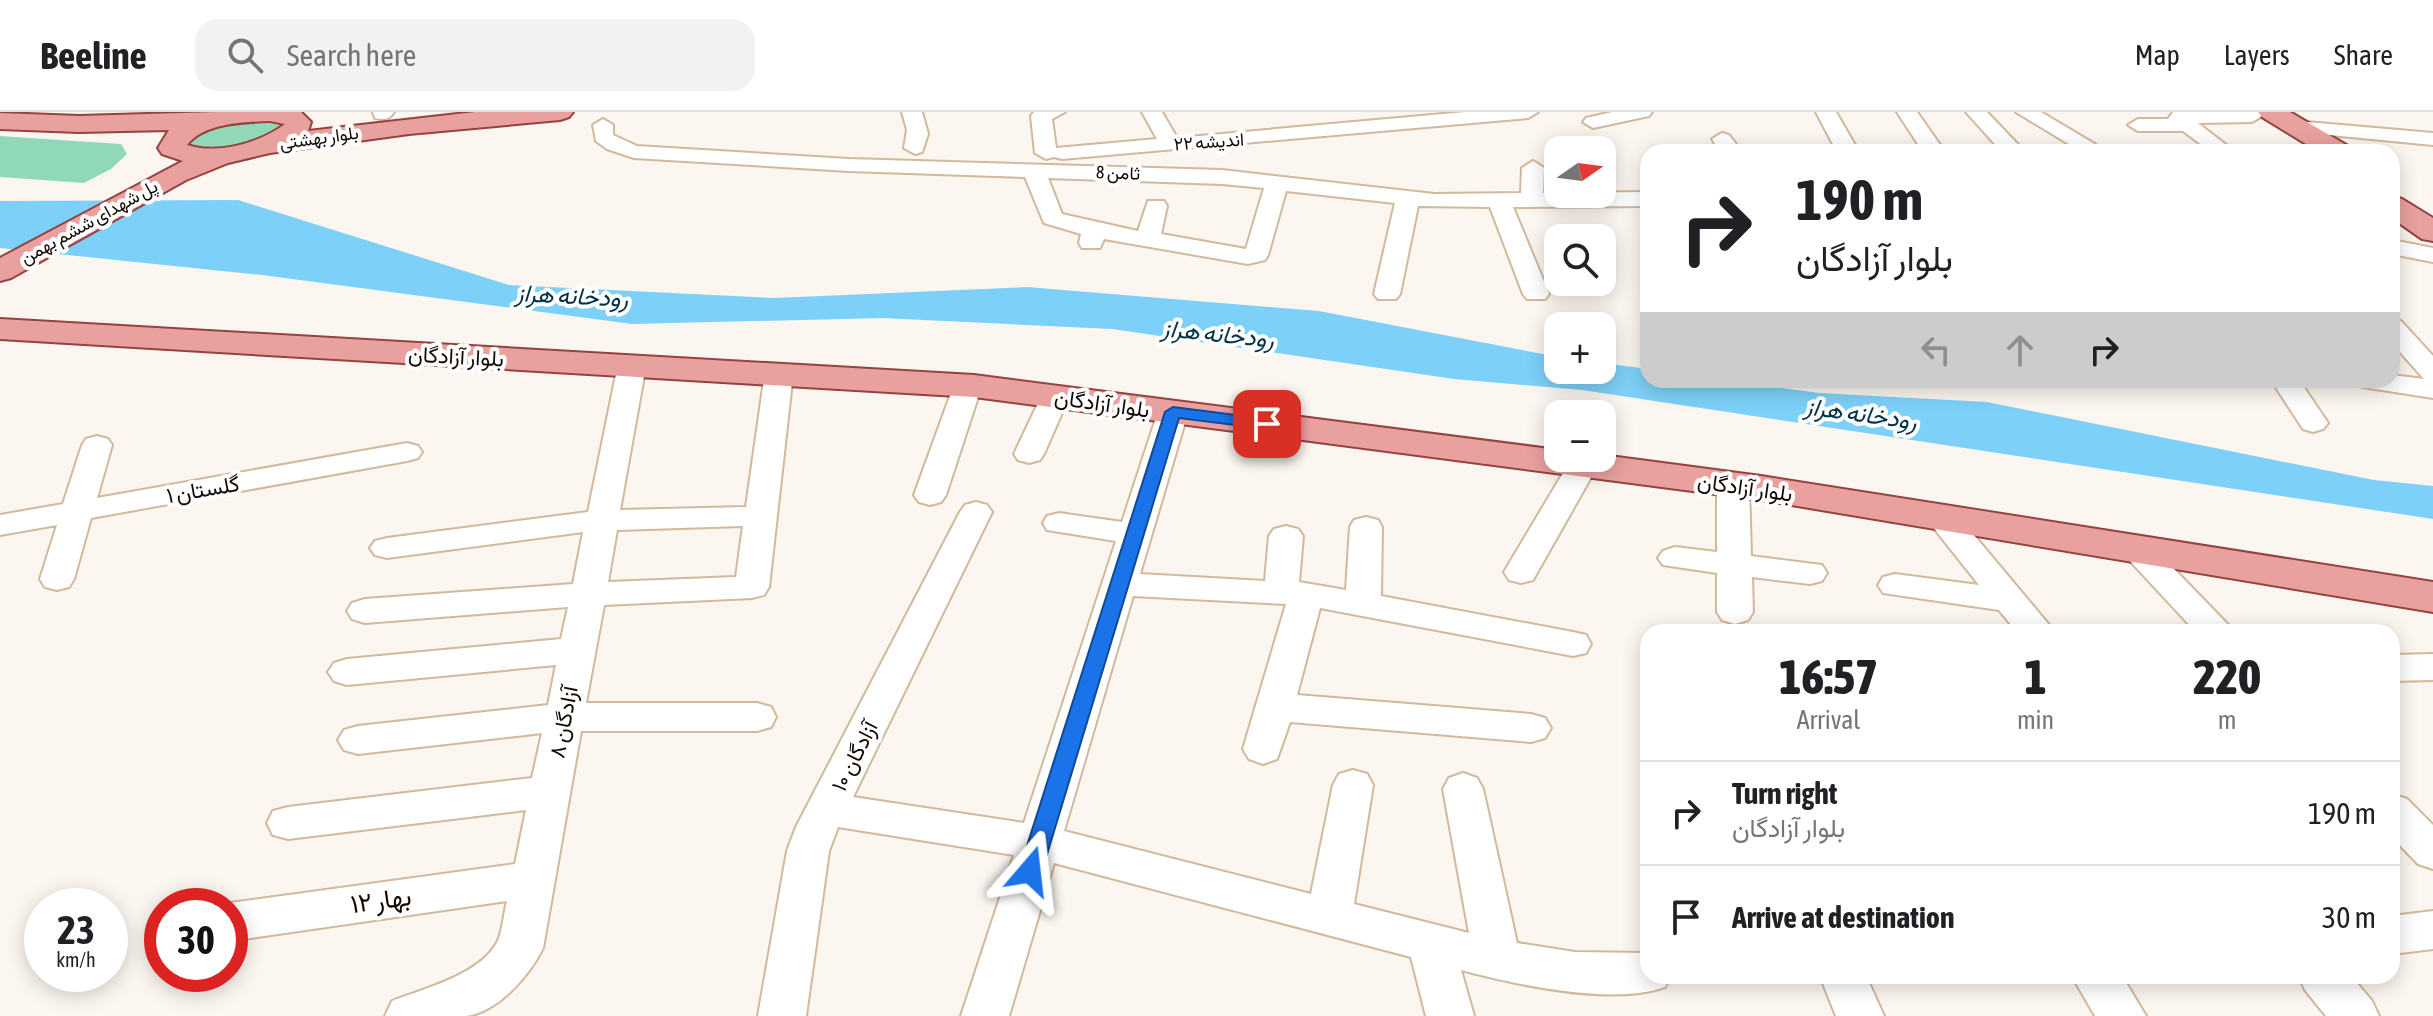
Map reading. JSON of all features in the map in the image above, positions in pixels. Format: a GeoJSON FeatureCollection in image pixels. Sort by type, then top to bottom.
{"type":"FeatureCollection","features":[{"type":"Feature","properties":{"kind":"main road","name":"بلوار بهشتی"},"geometry":{"type":"LineString","coordinates":[[206,118],[246,113],[432,112]]}},
{"type":"Feature","properties":{"kind":"main road"},"geometry":{"type":"LineString","coordinates":[[268,145],[298,127],[293,115]]}},
{"type":"Feature","properties":{"kind":"main road"},"geometry":{"type":"LineString","coordinates":[[0,124],[38,117],[206,118]]}},
{"type":"Feature","properties":{"kind":"main road","name":"بلوار بهشتی"},"geometry":{"type":"LineString","coordinates":[[173,155],[224,154],[409,126],[592,117]]}},
{"type":"Feature","properties":{"kind":"main road"},"geometry":{"type":"LineString","coordinates":[[0,124],[101,132],[173,155],[184,131],[206,118]]}},
{"type":"Feature","properties":{"kind":"main road"},"geometry":{"type":"LineString","coordinates":[[2281,127],[2320,144]]}},
{"type":"Feature","properties":{"kind":"main road","name":"پل شهدای ششم بهمن"},"geometry":{"type":"LineString","coordinates":[[0,263],[132,171],[173,155]]}},
{"type":"Feature","properties":{"kind":"main road","name":"پل شهدای ششم بهمن"},"geometry":{"type":"LineString","coordinates":[[0,263],[173,155]]}},
{"type":"Feature","properties":{"kind":"main road"},"geometry":{"type":"LineString","coordinates":[[2400,190],[2433,211]]}},
{"type":"Feature","properties":{"kind":"main road"},"geometry":{"type":"LineString","coordinates":[[2400,210],[2433,232]]}},
{"type":"Feature","properties":{"kind":"main road","name":"بلوار آزادگان"},"geometry":{"type":"LineString","coordinates":[[1,316],[371,342],[977,366],[1544,445]]}},
{"type":"Feature","properties":{"kind":"main road","name":"بلوار آزادگان"},"geometry":{"type":"LineString","coordinates":[[371,342],[632,365],[968,385],[1173,412],[1544,447]]}},
{"type":"Feature","properties":{"kind":"main road","name":"بلوار آزادگان"},"geometry":{"type":"LineString","coordinates":[[1616,454],[1897,487],[2337,567],[2433,597]]}},
{"type":"Feature","properties":{"kind":"main road","name":"بلوار آزادگان"},"geometry":{"type":"LineString","coordinates":[[1616,458],[1733,485],[2135,548],[2337,567],[2433,571]]}},
{"type":"Feature","properties":{"kind":"street"},"geometry":{"type":"LineString","coordinates":[[895,165],[915,148],[917,130],[912,112]]}},
{"type":"Feature","properties":{"kind":"street"},"geometry":{"type":"LineString","coordinates":[[1055,112],[1041,116],[1040,162],[1055,221],[1092,236],[1248,257],[1256,255],[1277,184]]}},
{"type":"Feature","properties":{"kind":"street"},"geometry":{"type":"LineString","coordinates":[[1152,112],[1170,145]]}},
{"type":"Feature","properties":{"kind":"street","name":"اندیشه ۲۲"},"geometry":{"type":"LineString","coordinates":[[915,148],[1040,162],[1250,133],[1436,116],[1497,116],[1528,112]]}},
{"type":"Feature","properties":{"kind":"street"},"geometry":{"type":"LineString","coordinates":[[1593,122],[1642,112]]}},
{"type":"Feature","properties":{"kind":"street"},"geometry":{"type":"LineString","coordinates":[[1826,112],[1844,144]]}},
{"type":"Feature","properties":{"kind":"street"},"geometry":{"type":"LineString","coordinates":[[1907,112],[1929,144]]}},
{"type":"Feature","properties":{"kind":"street"},"geometry":{"type":"LineString","coordinates":[[1976,112],[2006,144]]}},
{"type":"Feature","properties":{"kind":"street"},"geometry":{"type":"LineString","coordinates":[[2026,112],[2083,144]]}},
{"type":"Feature","properties":{"kind":"street"},"geometry":{"type":"LineString","coordinates":[[2380,112],[2433,138]]}},
{"type":"Feature","properties":{"kind":"street"},"geometry":{"type":"LineString","coordinates":[[1497,116],[1517,136]]}},
{"type":"Feature","properties":{"kind":"street","name":"ثامن 8"},"geometry":{"type":"LineString","coordinates":[[592,117],[603,137],[614,145],[634,152],[895,165],[1040,162],[1222,177],[1434,201],[1640,199]]}},
{"type":"Feature","properties":{"kind":"street"},"geometry":{"type":"LineString","coordinates":[[2139,125],[2181,121],[2433,138]]}},
{"type":"Feature","properties":{"kind":"street"},"geometry":{"type":"LineString","coordinates":[[2181,121],[2213,144]]}},
{"type":"Feature","properties":{"kind":"street"},"geometry":{"type":"LineString","coordinates":[[1222,177],[1241,162],[1250,133]]}},
{"type":"Feature","properties":{"kind":"street"},"geometry":{"type":"LineString","coordinates":[[1532,200],[1533,168]]}},
{"type":"Feature","properties":{"kind":"street"},"geometry":{"type":"LineString","coordinates":[[1616,183],[1640,198]]}},
{"type":"Feature","properties":{"kind":"street"},"geometry":{"type":"LineString","coordinates":[[1387,294],[1408,198]]}},
{"type":"Feature","properties":{"kind":"street"},"geometry":{"type":"LineString","coordinates":[[1499,200],[1536,294]]}},
{"type":"Feature","properties":{"kind":"street"},"geometry":{"type":"LineString","coordinates":[[1147,241],[1156,206]]}},
{"type":"Feature","properties":{"kind":"street"},"geometry":{"type":"LineString","coordinates":[[2400,249],[2433,255]]}},
{"type":"Feature","properties":{"kind":"street"},"geometry":{"type":"LineString","coordinates":[[2400,335],[2429,366]]}},
{"type":"Feature","properties":{"kind":"street","name":"آزادگان ۸"},"geometry":{"type":"LineString","coordinates":[[434,1012],[492,981],[520,948],[632,365]]}},
{"type":"Feature","properties":{"kind":"street"},"geometry":{"type":"LineString","coordinates":[[365,611],[588,594],[752,587],[779,373]]}},
{"type":"Feature","properties":{"kind":"street"},"geometry":{"type":"LineString","coordinates":[[2400,384],[2433,389]]}},
{"type":"Feature","properties":{"kind":"street"},"geometry":{"type":"LineString","coordinates":[[930,495],[968,385]]}},
{"type":"Feature","properties":{"kind":"street"},"geometry":{"type":"LineString","coordinates":[[2290,388],[2313,423]]}},
{"type":"Feature","properties":{"kind":"street"},"geometry":{"type":"LineString","coordinates":[[1029,454],[1055,397]]}},
{"type":"Feature","properties":{"kind":"street"},"geometry":{"type":"LineString","coordinates":[[985,1016],[1173,412]]}},
{"type":"Feature","properties":{"kind":"street"},"geometry":{"type":"LineString","coordinates":[[57,579],[97,445]]}},
{"type":"Feature","properties":{"kind":"street","name":"گلستان ۱"},"geometry":{"type":"LineString","coordinates":[[0,525],[407,452]]}},
{"type":"Feature","properties":{"kind":"street"},"geometry":{"type":"LineString","coordinates":[[1521,572],[1570,472]]}},
{"type":"Feature","properties":{"kind":"street"},"geometry":{"type":"LineString","coordinates":[[1733,485],[1735,612]]}},
{"type":"Feature","properties":{"kind":"street","name":"آزادگان ۱۰"},"geometry":{"type":"LineString","coordinates":[[782,1016],[808,851],[976,512]]}},
{"type":"Feature","properties":{"kind":"street"},"geometry":{"type":"LineString","coordinates":[[387,548],[603,520],[763,516]]}},
{"type":"Feature","properties":{"kind":"street"},"geometry":{"type":"LineString","coordinates":[[1941,517],[2030,624]]}},
{"type":"Feature","properties":{"kind":"street"},"geometry":{"type":"LineString","coordinates":[[1059,523],[1135,534]]}},
{"type":"Feature","properties":{"kind":"street"},"geometry":{"type":"LineString","coordinates":[[1363,605],[1366,527]]}},
{"type":"Feature","properties":{"kind":"street"},"geometry":{"type":"LineString","coordinates":[[1263,749],[1275,707],[1294,593],[1286,536]]}},
{"type":"Feature","properties":{"kind":"street"},"geometry":{"type":"LineString","coordinates":[[2135,548],[2209,624]]}},
{"type":"Feature","properties":{"kind":"street"},"geometry":{"type":"LineString","coordinates":[[1675,558],[1810,573]]}},
{"type":"Feature","properties":{"kind":"street"},"geometry":{"type":"LineString","coordinates":[[1120,584],[1294,593],[1573,644]]}},
{"type":"Feature","properties":{"kind":"street"},"geometry":{"type":"LineString","coordinates":[[1895,585],[2010,600]]}},
{"type":"Feature","properties":{"kind":"street"},"geometry":{"type":"LineString","coordinates":[[347,672],[577,650]]}},
{"type":"Feature","properties":{"kind":"street"},"geometry":{"type":"LineString","coordinates":[[2400,668],[2433,667]]}},
{"type":"Feature","properties":{"kind":"street"},"geometry":{"type":"LineString","coordinates":[[1275,707],[1531,728]]}},
{"type":"Feature","properties":{"kind":"street"},"geometry":{"type":"LineString","coordinates":[[358,740],[564,717],[757,717]]}},
{"type":"Feature","properties":{"kind":"street"},"geometry":{"type":"LineString","coordinates":[[1329,918],[1353,785]]}},
{"type":"Feature","properties":{"kind":"street"},"geometry":{"type":"LineString","coordinates":[[1463,789],[1497,960]]}},
{"type":"Feature","properties":{"kind":"street"},"geometry":{"type":"LineString","coordinates":[[288,823],[550,791]]}},
{"type":"Feature","properties":{"kind":"street"},"geometry":{"type":"LineString","coordinates":[[827,809],[1039,842],[1497,960],[1575,972],[1640,973]]}},
{"type":"Feature","properties":{"kind":"street"},"geometry":{"type":"LineString","coordinates":[[2400,818],[2433,852]]}},
{"type":"Feature","properties":{"kind":"street","name":"بهار ۱۲"},"geometry":{"type":"LineString","coordinates":[[248,919],[533,879]]}},
{"type":"Feature","properties":{"kind":"street"},"geometry":{"type":"LineString","coordinates":[[2400,934],[2433,930]]}},
{"type":"Feature","properties":{"kind":"street"},"geometry":{"type":"LineString","coordinates":[[1430,944],[1450,1016]]}},
{"type":"Feature","properties":{"kind":"street"},"geometry":{"type":"LineString","coordinates":[[1846,984],[1860,1016]]}},
{"type":"Feature","properties":{"kind":"street"},"geometry":{"type":"LineString","coordinates":[[2100,984],[2122,1016]]}},
{"type":"Feature","properties":{"kind":"street"},"geometry":{"type":"LineString","coordinates":[[2329,984],[2355,1016]]}},
{"type":"Feature","properties":{"kind":"green space"},"geometry":{"type":"Polygon","coordinates":[[[290,116],[282,139],[190,155],[176,137],[197,126],[290,116]]]}},
{"type":"Feature","properties":{"kind":"green space"},"geometry":{"type":"Polygon","coordinates":[[[0,136],[121,144],[127,154],[111,169],[84,183],[0,177],[0,136]]]}},
{"type":"Feature","properties":{"kind":"water","name":"رودخانه هراز"},"geometry":{"type":"Polygon","coordinates":[[[238,200],[509,285],[774,298],[1027,287],[1319,311],[1544,354],[1544,384],[1616,384],[1616,365],[1640,368],[1640,388],[1782,388],[1819,393],[1987,402],[2374,480],[2433,486],[2433,519],[1582,390],[1454,379],[1112,329],[882,318],[632,324],[262,275],[0,248],[0,201],[238,200]]]}},
{"type":"Feature","properties":{"kind":"route"},"geometry":{"type":"LineString","coordinates":[[1030,871],[1173,412],[1267,424]]}}]}
